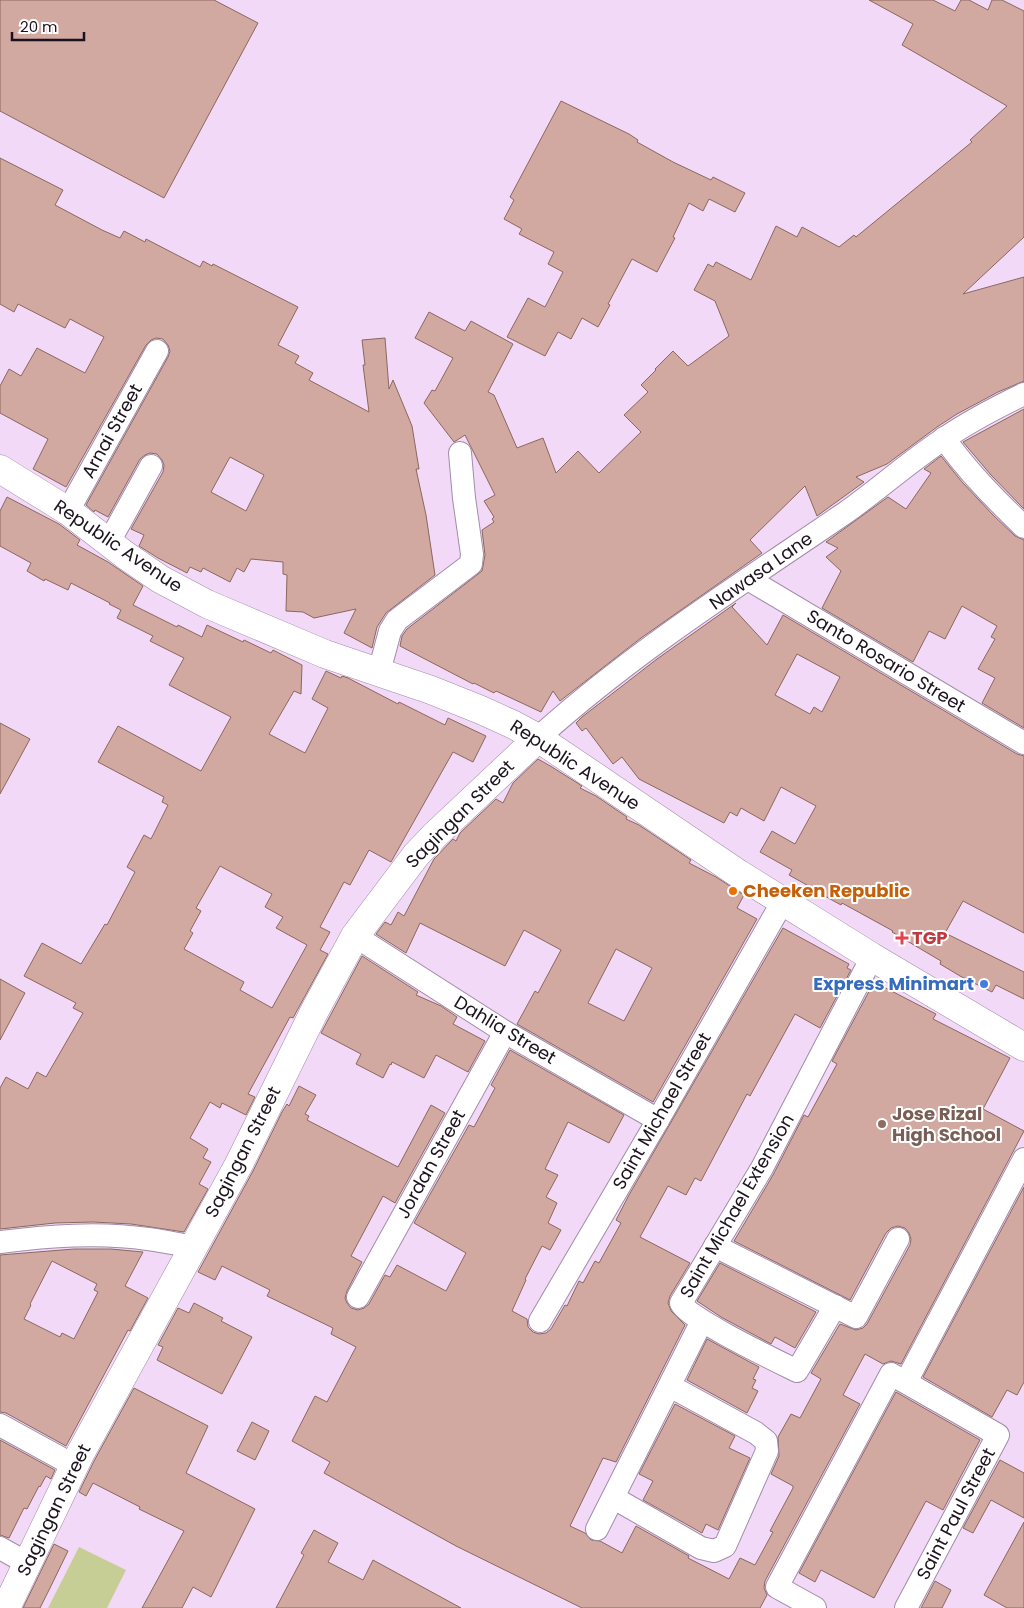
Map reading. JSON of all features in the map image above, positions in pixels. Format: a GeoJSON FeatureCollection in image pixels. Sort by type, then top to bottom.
{"type":"FeatureCollection","features":[{"type":"Feature","properties":{"kind":"main road","name":"Republic Avenue"},"geometry":{"type":"LineString","coordinates":[[0,469],[68,511],[160,579],[207,604],[326,654],[431,690],[481,710],[538,738],[739,874],[872,957],[1024,1047]]}},
{"type":"Feature","properties":{"kind":"main road","name":"Sagingan Street"},"geometry":{"type":"LineString","coordinates":[[6,1608],[75,1466],[239,1164],[314,1012],[355,936],[416,855],[448,822],[538,738]]}},
{"type":"Feature","properties":{"kind":"street","name":"Arnai Street"},"geometry":{"type":"LineString","coordinates":[[68,511],[156,351]]}},
{"type":"Feature","properties":{"kind":"street","name":"Nawasa Lane"},"geometry":{"type":"LineString","coordinates":[[538,738],[645,651],[855,506],[944,438],[1024,394]]}},
{"type":"Feature","properties":{"kind":"street"},"geometry":{"type":"LineString","coordinates":[[944,438],[994,498],[1024,527]]}},
{"type":"Feature","properties":{"kind":"street"},"geometry":{"type":"LineString","coordinates":[[379,672],[390,631],[397,620],[471,564],[472,554],[460,453]]}},
{"type":"Feature","properties":{"kind":"street"},"geometry":{"type":"LineString","coordinates":[[109,542],[150,466]]}},
{"type":"Feature","properties":{"kind":"street","name":"Santo Rosario Street"},"geometry":{"type":"LineString","coordinates":[[748,579],[1024,743]]}},
{"type":"Feature","properties":{"kind":"street","name":"Saint Michael Street"},"geometry":{"type":"LineString","coordinates":[[540,1321],[658,1120],[782,901]]}},
{"type":"Feature","properties":{"kind":"street","name":"Dahlia Street"},"geometry":{"type":"LineString","coordinates":[[355,936],[505,1032],[658,1120]]}},
{"type":"Feature","properties":{"kind":"street","name":"Saint Michael Extension"},"geometry":{"type":"LineString","coordinates":[[597,1529],[702,1321],[682,1308],[681,1303],[762,1168],[872,957]]}},
{"type":"Feature","properties":{"kind":"street","name":"Jordan Street"},"geometry":{"type":"LineString","coordinates":[[358,1297],[505,1032]]}},
{"type":"Feature","properties":{"kind":"street"},"geometry":{"type":"LineString","coordinates":[[906,1382],[1024,1158]]}},
{"type":"Feature","properties":{"kind":"street"},"geometry":{"type":"LineString","coordinates":[[0,1242],[91,1235],[147,1238],[194,1247]]}},
{"type":"Feature","properties":{"kind":"street"},"geometry":{"type":"LineString","coordinates":[[715,1246],[856,1317],[898,1238]]}},
{"type":"Feature","properties":{"kind":"street"},"geometry":{"type":"LineString","coordinates":[[702,1321],[797,1371],[835,1306]]}},
{"type":"Feature","properties":{"kind":"street","name":"Saint Paul Street"},"geometry":{"type":"LineString","coordinates":[[815,1608],[777,1587],[891,1374],[998,1435],[906,1608]]}},
{"type":"Feature","properties":{"kind":"street"},"geometry":{"type":"LineString","coordinates":[[614,1498],[701,1548],[714,1550],[725,1546],[767,1451],[766,1441],[756,1433],[670,1386]]}},
{"type":"Feature","properties":{"kind":"street"},"geometry":{"type":"LineString","coordinates":[[0,1424],[75,1466]]}},
{"type":"Feature","properties":{"kind":"street"},"geometry":{"type":"LineString","coordinates":[[0,1548],[27,1563]]}},
{"type":"Feature","properties":{"kind":"green space"},"geometry":{"type":"Polygon","coordinates":[[[79,1547],[126,1570],[107,1608],[48,1608],[79,1547]]]}},
{"type":"Feature","properties":{"kind":"building"},"geometry":{"type":"Polygon","coordinates":[[[0,0],[214,0],[258,23],[164,198],[0,111],[0,0]]]}},
{"type":"Feature","properties":{"kind":"building"},"geometry":{"type":"Polygon","coordinates":[[[869,0],[933,0],[955,11],[961,0],[969,0],[988,10],[992,0],[1002,0],[1024,11],[1024,237],[963,294],[1024,277],[1024,381],[998,392],[957,414],[887,464],[856,477],[864,482],[817,516],[805,486],[750,540],[762,553],[641,638],[560,701],[553,691],[541,712],[496,691],[494,693],[473,684],[400,646],[402,636],[407,629],[482,571],[485,555],[482,530],[494,522],[492,519],[494,517],[484,501],[495,495],[465,435],[454,442],[424,403],[432,390],[435,391],[453,358],[415,338],[429,312],[465,331],[471,321],[513,344],[488,392],[494,395],[517,448],[543,438],[556,473],[578,451],[599,473],[641,432],[624,415],[648,392],[641,385],[655,369],[673,351],[688,366],[729,336],[715,301],[694,290],[708,264],[713,267],[716,262],[751,280],[776,226],[797,237],[802,227],[839,247],[854,235],[856,237],[972,142],[970,140],[1007,106],[902,45],[913,24],[869,0]]]}},
{"type":"Feature","properties":{"kind":"building"},"geometry":{"type":"Polygon","coordinates":[[[561,101],[629,134],[638,140],[637,142],[673,162],[711,180],[713,177],[745,193],[735,212],[709,199],[703,211],[689,203],[673,237],[675,238],[657,272],[632,259],[598,327],[582,318],[571,339],[558,332],[545,356],[507,337],[528,298],[545,307],[563,272],[548,264],[554,252],[519,234],[522,229],[504,219],[514,200],[510,197],[561,101]]]}},
{"type":"Feature","properties":{"kind":"building"},"geometry":{"type":"Polygon","coordinates":[[[0,158],[63,190],[55,205],[102,230],[120,238],[124,231],[145,242],[146,239],[200,267],[203,261],[212,266],[213,264],[298,307],[278,345],[299,356],[295,363],[313,373],[309,380],[369,412],[362,340],[385,338],[389,389],[393,380],[412,426],[419,469],[416,469],[426,515],[435,575],[386,613],[377,627],[372,648],[344,633],[356,609],[314,618],[303,612],[286,611],[287,575],[283,574],[283,562],[251,559],[244,572],[237,568],[230,582],[203,568],[201,572],[190,567],[187,573],[158,558],[139,546],[144,535],[131,529],[163,472],[164,465],[157,454],[150,453],[140,459],[108,517],[95,510],[94,512],[86,505],[168,357],[170,351],[168,345],[163,339],[156,338],[146,345],[66,487],[33,469],[48,439],[0,413],[0,386],[9,369],[21,376],[37,348],[85,373],[104,337],[70,319],[65,328],[18,304],[14,312],[0,304],[0,158]],[[230,457],[211,492],[246,511],[264,475],[230,457]]]}},
{"type":"Feature","properties":{"kind":"building"},"geometry":{"type":"Polygon","coordinates":[[[1024,409],[1024,509],[991,475],[963,442],[1024,409]]]}},
{"type":"Feature","properties":{"kind":"building"},"geometry":{"type":"Polygon","coordinates":[[[941,456],[993,515],[1015,536],[1024,540],[1024,728],[982,703],[995,678],[978,669],[995,639],[991,637],[997,626],[962,606],[945,639],[929,631],[913,662],[822,608],[841,571],[826,557],[838,548],[826,542],[888,497],[906,509],[931,473],[924,469],[941,456]]]}},
{"type":"Feature","properties":{"kind":"building"},"geometry":{"type":"Polygon","coordinates":[[[7,497],[59,524],[80,540],[77,545],[108,562],[143,586],[133,605],[202,637],[207,625],[271,653],[273,650],[302,665],[301,694],[294,691],[269,734],[305,753],[328,708],[312,699],[326,671],[341,678],[342,676],[348,678],[398,704],[399,702],[445,725],[448,718],[486,736],[473,762],[453,752],[391,862],[369,850],[350,885],[344,882],[320,927],[330,932],[320,950],[328,954],[293,1018],[290,1017],[248,1094],[255,1097],[246,1115],[222,1103],[220,1108],[210,1102],[190,1138],[208,1149],[203,1158],[211,1162],[199,1184],[208,1189],[184,1232],[131,1224],[93,1222],[55,1223],[0,1229],[0,1088],[6,1077],[28,1089],[37,1072],[46,1077],[83,1013],[73,1008],[76,1003],[24,976],[42,943],[81,964],[105,924],[107,925],[135,872],[127,867],[144,835],[151,839],[168,805],[162,802],[164,797],[98,762],[118,726],[201,771],[231,717],[169,685],[184,658],[150,641],[153,636],[117,618],[121,610],[71,583],[68,590],[45,579],[44,581],[27,571],[31,563],[0,546],[0,511],[7,497]],[[220,866],[196,908],[201,911],[190,931],[193,933],[184,949],[244,982],[240,990],[272,1008],[307,945],[276,928],[283,917],[265,907],[272,894],[220,866]]]}},
{"type":"Feature","properties":{"kind":"building"},"geometry":{"type":"Polygon","coordinates":[[[736,603],[732,607],[767,645],[783,615],[1017,754],[1024,756],[1024,933],[963,901],[945,933],[1024,972],[1024,999],[996,985],[992,992],[960,976],[940,964],[941,961],[893,931],[842,903],[841,905],[789,875],[792,870],[760,852],[772,831],[795,844],[816,806],[781,787],[764,821],[741,808],[737,816],[730,812],[724,823],[639,779],[622,757],[613,764],[586,728],[582,731],[576,723],[657,659],[736,603]],[[797,654],[775,695],[810,714],[814,707],[822,712],[840,677],[797,654]]]}},
{"type":"Feature","properties":{"kind":"building"},"geometry":{"type":"Polygon","coordinates":[[[0,723],[30,739],[0,794],[0,723]]]}},
{"type":"Feature","properties":{"kind":"building"},"geometry":{"type":"Polygon","coordinates":[[[538,759],[582,786],[580,788],[596,796],[627,817],[626,819],[639,825],[691,860],[689,863],[744,895],[737,908],[757,919],[653,1102],[517,1024],[535,991],[538,993],[561,950],[524,930],[505,966],[420,923],[406,953],[376,934],[385,922],[391,925],[398,912],[404,916],[434,859],[453,839],[456,841],[460,833],[496,799],[503,803],[513,783],[538,759]],[[616,949],[588,1003],[624,1021],[652,968],[616,949]]]}},
{"type":"Feature","properties":{"kind":"building"},"geometry":{"type":"Polygon","coordinates":[[[783,928],[849,964],[847,968],[851,970],[820,1028],[795,1014],[750,1096],[747,1094],[701,1181],[695,1178],[686,1195],[668,1186],[640,1237],[690,1263],[670,1296],[668,1303],[671,1311],[685,1325],[616,1462],[603,1458],[570,1526],[585,1533],[591,1540],[600,1541],[622,1553],[636,1526],[689,1556],[688,1558],[729,1579],[740,1558],[755,1565],[773,1532],[770,1531],[793,1488],[793,1486],[771,1474],[779,1456],[778,1437],[791,1414],[800,1418],[821,1379],[811,1373],[840,1324],[856,1330],[863,1328],[867,1324],[910,1245],[911,1239],[905,1228],[898,1226],[891,1228],[886,1233],[850,1300],[734,1241],[773,1175],[804,1115],[808,1117],[837,1064],[832,1061],[874,982],[936,1014],[933,1019],[1010,1058],[983,1109],[1024,1131],[901,1364],[891,1361],[883,1364],[865,1354],[843,1395],[860,1404],[765,1581],[764,1588],[767,1595],[760,1608],[582,1608],[456,1546],[324,1473],[330,1462],[292,1441],[315,1396],[327,1402],[356,1347],[331,1334],[333,1328],[267,1296],[270,1290],[222,1266],[215,1280],[198,1272],[253,1171],[282,1112],[287,1104],[289,1106],[299,1086],[316,1095],[305,1114],[309,1116],[307,1120],[398,1167],[431,1105],[445,1113],[395,1203],[383,1196],[351,1256],[362,1262],[345,1298],[351,1308],[358,1310],[369,1304],[385,1275],[390,1277],[397,1265],[446,1291],[466,1253],[414,1223],[469,1125],[474,1127],[495,1088],[491,1085],[510,1050],[624,1115],[609,1143],[568,1122],[545,1169],[558,1175],[546,1197],[557,1203],[548,1223],[561,1230],[550,1250],[542,1246],[525,1279],[512,1311],[527,1319],[528,1327],[533,1332],[539,1334],[546,1333],[551,1329],[565,1305],[567,1306],[579,1281],[583,1283],[595,1261],[599,1263],[621,1223],[616,1220],[629,1195],[783,928]]]}},
{"type":"Feature","properties":{"kind":"building"},"geometry":{"type":"Polygon","coordinates":[[[362,956],[418,992],[416,995],[441,1006],[457,1017],[453,1024],[485,1041],[468,1072],[436,1055],[424,1078],[392,1062],[383,1078],[356,1064],[361,1054],[321,1033],[362,956]]]}},
{"type":"Feature","properties":{"kind":"building"},"geometry":{"type":"Polygon","coordinates":[[[0,979],[25,993],[0,1040],[0,979]]]}},
{"type":"Feature","properties":{"kind":"building"},"geometry":{"type":"Polygon","coordinates":[[[1024,1187],[1024,1382],[1017,1395],[1007,1390],[992,1417],[923,1377],[1024,1187]]]}},
{"type":"Feature","properties":{"kind":"building"},"geometry":{"type":"Polygon","coordinates":[[[74,1249],[111,1249],[143,1252],[125,1286],[148,1298],[130,1331],[128,1330],[66,1446],[6,1413],[0,1412],[0,1255],[74,1249]],[[52,1261],[24,1319],[60,1337],[62,1333],[74,1339],[98,1292],[94,1290],[97,1284],[52,1261]]]}},
{"type":"Feature","properties":{"kind":"building"},"geometry":{"type":"Polygon","coordinates":[[[720,1263],[816,1312],[795,1348],[775,1337],[771,1344],[721,1317],[697,1301],[720,1263]]]}},
{"type":"Feature","properties":{"kind":"building"},"geometry":{"type":"Polygon","coordinates":[[[194,1303],[223,1318],[221,1321],[252,1337],[222,1394],[157,1360],[163,1347],[158,1345],[178,1308],[189,1313],[194,1303]]]}},
{"type":"Feature","properties":{"kind":"building"},"geometry":{"type":"Polygon","coordinates":[[[707,1339],[759,1367],[753,1379],[756,1380],[752,1388],[758,1391],[747,1413],[687,1380],[707,1339]]]}},
{"type":"Feature","properties":{"kind":"building"},"geometry":{"type":"Polygon","coordinates":[[[134,1388],[208,1426],[186,1473],[255,1509],[211,1597],[193,1587],[182,1608],[142,1608],[184,1531],[139,1509],[140,1507],[93,1483],[86,1496],[79,1492],[134,1388]]]}},
{"type":"Feature","properties":{"kind":"building"},"geometry":{"type":"Polygon","coordinates":[[[896,1392],[980,1440],[943,1510],[926,1501],[874,1598],[821,1570],[815,1582],[799,1573],[896,1392]]]}},
{"type":"Feature","properties":{"kind":"building"},"geometry":{"type":"Polygon","coordinates":[[[675,1404],[735,1436],[729,1448],[750,1458],[718,1530],[706,1524],[702,1533],[643,1500],[653,1481],[639,1474],[675,1404]]]}},
{"type":"Feature","properties":{"kind":"building"},"geometry":{"type":"Polygon","coordinates":[[[252,1422],[269,1431],[255,1460],[237,1451],[252,1422]]]}},
{"type":"Feature","properties":{"kind":"building"},"geometry":{"type":"Polygon","coordinates":[[[0,1440],[55,1470],[51,1479],[46,1476],[27,1509],[24,1508],[9,1538],[0,1535],[0,1440]]]}},
{"type":"Feature","properties":{"kind":"building"},"geometry":{"type":"Polygon","coordinates":[[[1000,1460],[1024,1473],[1024,1518],[991,1500],[973,1533],[963,1528],[1000,1460]]]}},
{"type":"Feature","properties":{"kind":"building"},"geometry":{"type":"Polygon","coordinates":[[[1024,1522],[1024,1608],[1007,1608],[984,1595],[1024,1522]]]}},
{"type":"Feature","properties":{"kind":"building"},"geometry":{"type":"Polygon","coordinates":[[[314,1530],[338,1543],[328,1562],[363,1580],[373,1560],[461,1608],[276,1608],[304,1555],[301,1553],[314,1530]]]}},
{"type":"Feature","properties":{"kind":"building"},"geometry":{"type":"Polygon","coordinates":[[[54,1544],[68,1551],[40,1608],[23,1608],[54,1544]]]}},
{"type":"Feature","properties":{"kind":"building"},"geometry":{"type":"Polygon","coordinates":[[[935,1581],[951,1590],[942,1608],[921,1608],[935,1581]]]}},
{"type":"Feature","properties":{"kind":"place","name":"Cheeken Republic"},"geometry":{"type":"Point","coordinates":[733,891]}},
{"type":"Feature","properties":{"kind":"place","name":"TGP"},"geometry":{"type":"Point","coordinates":[902,938]}},
{"type":"Feature","properties":{"kind":"place","name":"Express Minimart"},"geometry":{"type":"Point","coordinates":[984,984]}},
{"type":"Feature","properties":{"kind":"place","name":"Jose Rizal High School"},"geometry":{"type":"Point","coordinates":[882,1124]}}]}
